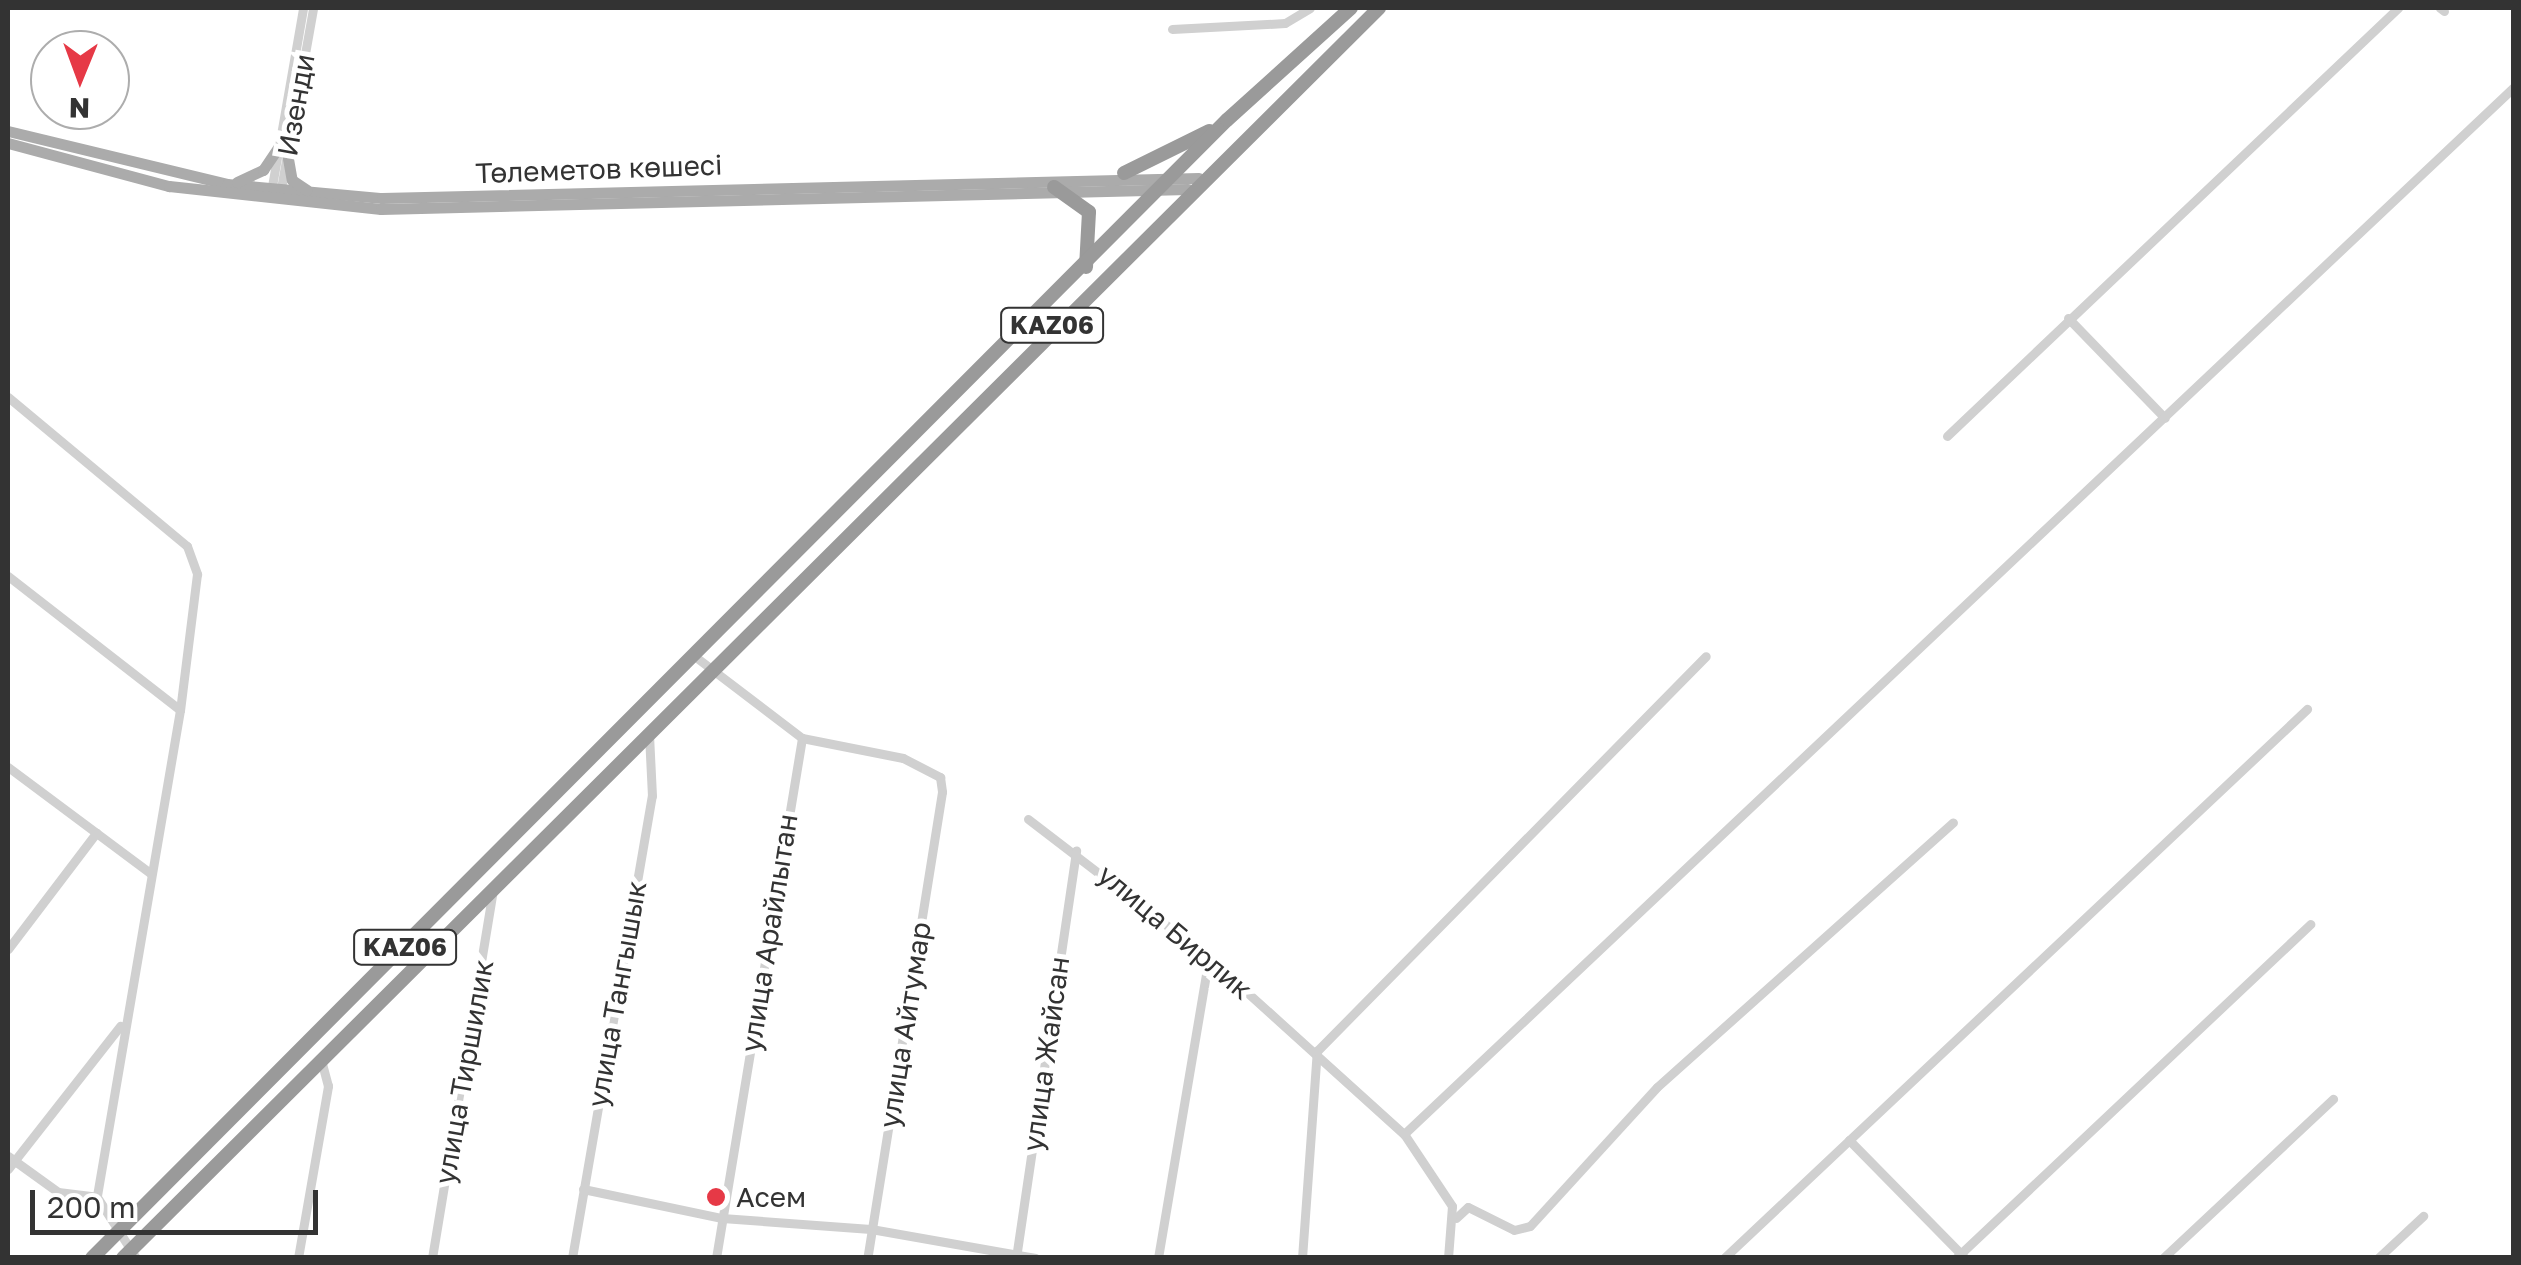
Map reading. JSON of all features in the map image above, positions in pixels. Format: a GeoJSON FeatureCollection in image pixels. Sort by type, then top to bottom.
{"type":"FeatureCollection","features":[{"type":"Feature","properties":{"kind":"highway","name":"KАZ06"},"geometry":{"type":"LineString","coordinates":[[92,1258],[697,658],[1227,120],[1335,13],[1351,8]]}},
{"type":"Feature","properties":{"kind":"highway","name":"KАZ06"},"geometry":{"type":"LineString","coordinates":[[131,1254],[321,1058],[1194,183],[1379,8]]}},
{"type":"Feature","properties":{"kind":"highway"},"geometry":{"type":"LineString","coordinates":[[1124,173],[1227,120]]}},
{"type":"Feature","properties":{"kind":"highway"},"geometry":{"type":"LineString","coordinates":[[1054,187],[1089,212],[1086,267]]}},
{"type":"Feature","properties":{"kind":"main road","name":"Төлеметов көшесі"},"geometry":{"type":"LineString","coordinates":[[8,131],[275,196],[557,196],[1124,173],[1194,183]]}},
{"type":"Feature","properties":{"kind":"main road","name":"Төлеметов көшесі"},"geometry":{"type":"LineString","coordinates":[[8,143],[275,196],[466,210],[1169,181]]}},
{"type":"Feature","properties":{"kind":"main road"},"geometry":{"type":"LineString","coordinates":[[226,184],[263,170],[283,150],[298,187],[326,194]]}},
{"type":"Feature","properties":{"kind":"street","name":"Изенди"},"geometry":{"type":"LineString","coordinates":[[275,196],[303,8]]}},
{"type":"Feature","properties":{"kind":"street","name":"Изенди"},"geometry":{"type":"LineString","coordinates":[[283,150],[313,8]]}},
{"type":"Feature","properties":{"kind":"street"},"geometry":{"type":"LineString","coordinates":[[1172,29],[1285,24],[1310,8]]}},
{"type":"Feature","properties":{"kind":"street"},"geometry":{"type":"LineString","coordinates":[[1946,436],[2398,8]]}},
{"type":"Feature","properties":{"kind":"street"},"geometry":{"type":"LineString","coordinates":[[1404,1134],[2514,87]]}},
{"type":"Feature","properties":{"kind":"street"},"geometry":{"type":"LineString","coordinates":[[2068,318],[2165,418]]}},
{"type":"Feature","properties":{"kind":"street"},"geometry":{"type":"LineString","coordinates":[[8,397],[188,546],[197,574],[180,710],[122,1024],[97,1197],[120,1229],[131,1254]]}},
{"type":"Feature","properties":{"kind":"street"},"geometry":{"type":"LineString","coordinates":[[8,576],[180,710]]}},
{"type":"Feature","properties":{"kind":"street"},"geometry":{"type":"LineString","coordinates":[[1302,1258],[1317,1051],[1706,656]]}},
{"type":"Feature","properties":{"kind":"street"},"geometry":{"type":"LineString","coordinates":[[697,658],[802,738]]}},
{"type":"Feature","properties":{"kind":"street"},"geometry":{"type":"LineString","coordinates":[[1724,1258],[2307,708]]}},
{"type":"Feature","properties":{"kind":"street","name":"улица Тангышык"},"geometry":{"type":"LineString","coordinates":[[572,1258],[652,796],[648,732]]}},
{"type":"Feature","properties":{"kind":"street","name":"улица Айтумар"},"geometry":{"type":"LineString","coordinates":[[802,738],[903,758],[940,777],[942,792],[867,1258]]}},
{"type":"Feature","properties":{"kind":"street","name":"улица Арайлытан"},"geometry":{"type":"LineString","coordinates":[[716,1258],[802,738]]}},
{"type":"Feature","properties":{"kind":"street"},"geometry":{"type":"LineString","coordinates":[[8,768],[150,873]]}},
{"type":"Feature","properties":{"kind":"street","name":"улица Бирлик"},"geometry":{"type":"LineString","coordinates":[[1028,819],[1076,850],[1317,1051],[1404,1134],[1454,1221]]}},
{"type":"Feature","properties":{"kind":"street"},"geometry":{"type":"LineString","coordinates":[[1448,1258],[1454,1221],[1468,1207],[1514,1230],[1530,1226],[1657,1087],[1952,822]]}},
{"type":"Feature","properties":{"kind":"street"},"geometry":{"type":"LineString","coordinates":[[8,949],[96,833]]}},
{"type":"Feature","properties":{"kind":"street","name":"улица Жайсан"},"geometry":{"type":"LineString","coordinates":[[1016,1256],[1076,850]]}},
{"type":"Feature","properties":{"kind":"street","name":"улица Тиршилик"},"geometry":{"type":"LineString","coordinates":[[432,1258],[492,886]]}},
{"type":"Feature","properties":{"kind":"street"},"geometry":{"type":"LineString","coordinates":[[1849,1140],[1961,1256],[2311,924]]}},
{"type":"Feature","properties":{"kind":"street"},"geometry":{"type":"LineString","coordinates":[[1158,1258],[1210,958]]}},
{"type":"Feature","properties":{"kind":"street"},"geometry":{"type":"LineString","coordinates":[[97,1197],[58,1192],[10,1162],[122,1024]]}},
{"type":"Feature","properties":{"kind":"street"},"geometry":{"type":"LineString","coordinates":[[298,1258],[328,1086],[321,1058]]}},
{"type":"Feature","properties":{"kind":"street"},"geometry":{"type":"LineString","coordinates":[[2163,1258],[2333,1099]]}},
{"type":"Feature","properties":{"kind":"street"},"geometry":{"type":"LineString","coordinates":[[583,1189],[722,1218],[871,1229],[1035,1258]]}},
{"type":"Feature","properties":{"kind":"street"},"geometry":{"type":"LineString","coordinates":[[2378,1258],[2423,1216]]}},
{"type":"Feature","properties":{"kind":"place","name":"Асем"},"geometry":{"type":"Point","coordinates":[716,1197]}}]}
